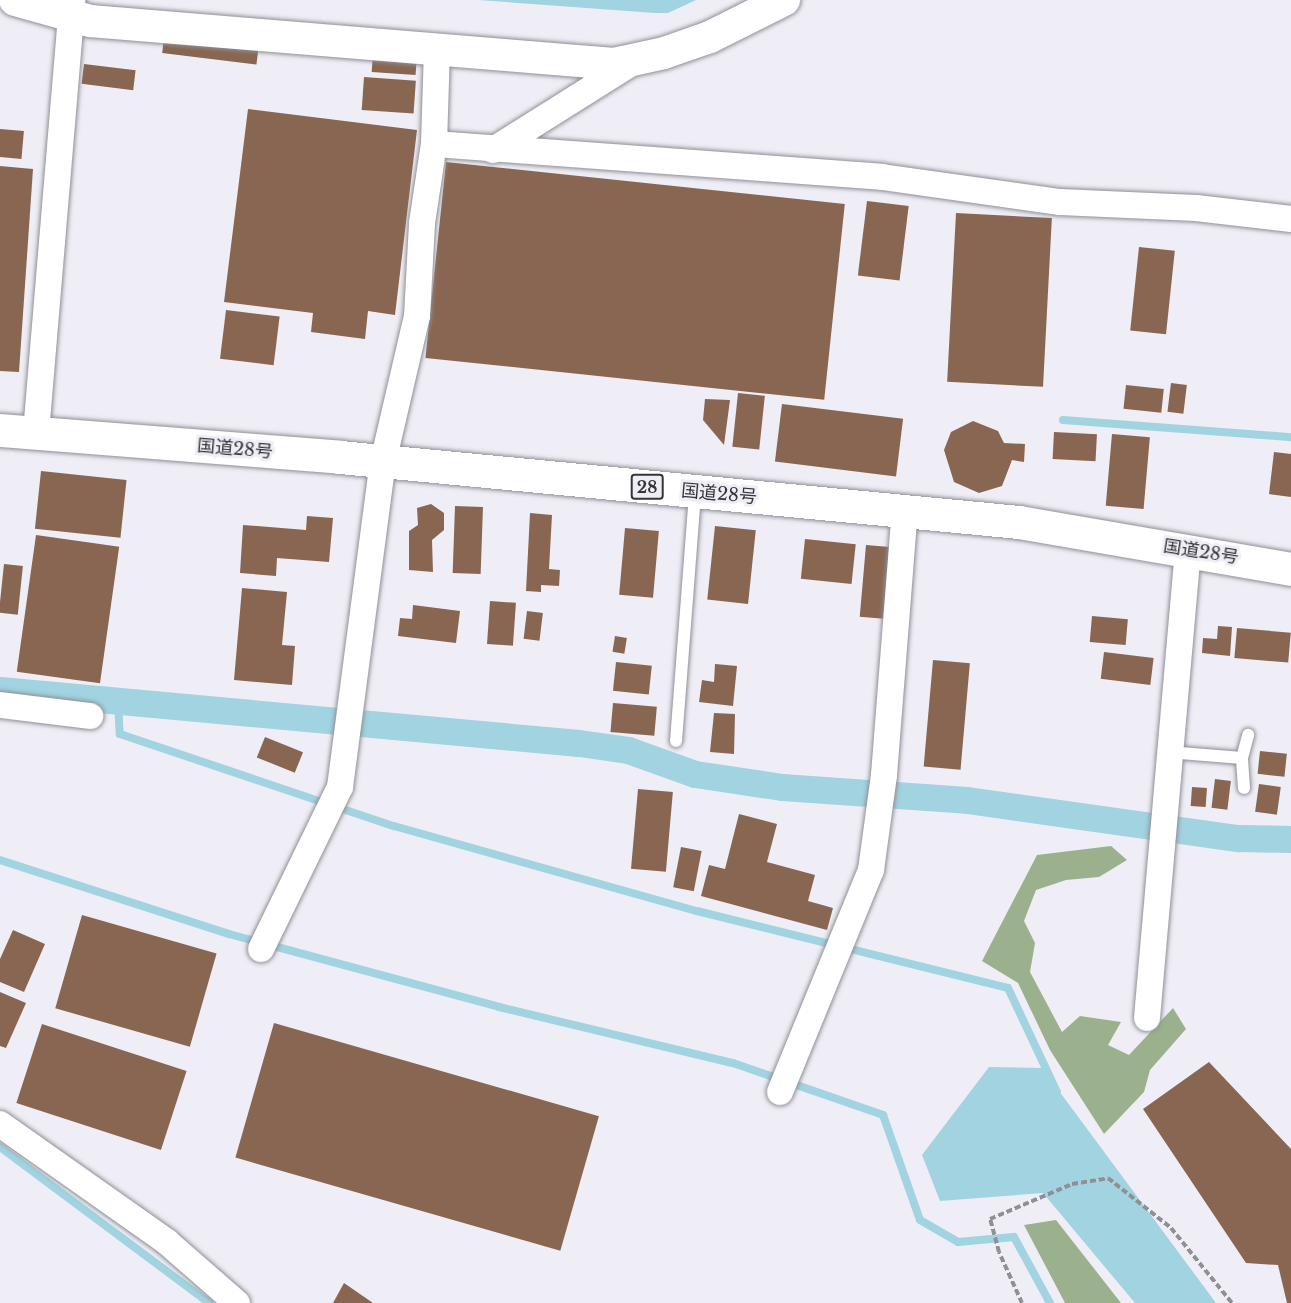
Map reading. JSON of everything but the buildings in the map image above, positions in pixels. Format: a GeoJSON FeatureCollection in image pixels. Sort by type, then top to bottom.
{"type":"FeatureCollection","features":[{"type":"Feature","properties":{"kind":"highway","name":"国道28号"},"geometry":{"type":"LineString","coordinates":[[0,430],[383,462],[1019,522],[1188,549],[1291,569]]}},
{"type":"Feature","properties":{"kind":"street"},"geometry":{"type":"LineString","coordinates":[[15,0],[71,8],[90,21],[614,64],[710,37],[784,0]]}},
{"type":"Feature","properties":{"kind":"street"},"geometry":{"type":"LineString","coordinates":[[36,433],[71,8]]}},
{"type":"Feature","properties":{"kind":"street"},"geometry":{"type":"LineString","coordinates":[[261,949],[340,787],[383,462],[417,316],[422,223],[434,144],[437,48]]}},
{"type":"Feature","properties":{"kind":"street"},"geometry":{"type":"LineString","coordinates":[[493,150],[638,58]]}},
{"type":"Feature","properties":{"kind":"street"},"geometry":{"type":"LineString","coordinates":[[434,144],[882,177],[1060,202],[1196,208],[1291,219]]}},
{"type":"Feature","properties":{"kind":"street"},"geometry":{"type":"LineString","coordinates":[[780,1092],[842,934],[870,870],[884,775],[905,511]]}},
{"type":"Feature","properties":{"kind":"street"},"geometry":{"type":"LineString","coordinates":[[1147,1018],[1168,752],[1188,549]]}},
{"type":"Feature","properties":{"kind":"street"},"geometry":{"type":"LineString","coordinates":[[0,705],[90,716]]}},
{"type":"Feature","properties":{"kind":"street"},"geometry":{"type":"LineString","coordinates":[[0,1125],[167,1242],[237,1303]]}},
{"type":"Feature","properties":{"kind":"lane"},"geometry":{"type":"LineString","coordinates":[[676,741],[695,492]]}},
{"type":"Feature","properties":{"kind":"lane"},"geometry":{"type":"LineString","coordinates":[[1244,788],[1242,758],[1248,735]]}},
{"type":"Feature","properties":{"kind":"lane"},"geometry":{"type":"LineString","coordinates":[[1168,752],[1242,758]]}},
{"type":"Feature","properties":{"kind":"path"},"geometry":{"type":"LineString","coordinates":[[1022,1303],[999,1252],[990,1219],[1072,1184],[1108,1178],[1171,1228],[1232,1303]]}},
{"type":"Feature","properties":{"kind":"green space"},"geometry":{"type":"Polygon","coordinates":[[[1111,846],[1127,860],[1099,877],[1066,880],[1036,890],[1024,921],[1035,943],[1030,972],[1062,1032],[1080,1016],[1121,1022],[1108,1045],[1129,1055],[1173,1008],[1186,1029],[1150,1070],[1144,1092],[1104,1134],[1050,1050],[1018,983],[982,961],[1037,855],[1111,846]]]}},
{"type":"Feature","properties":{"kind":"green space"},"geometry":{"type":"Polygon","coordinates":[[[1056,1220],[1121,1303],[1065,1303],[1024,1225],[1056,1220]]]}},
{"type":"Feature","properties":{"kind":"water"},"geometry":{"type":"Polygon","coordinates":[[[478,0],[696,0],[668,13],[655,13],[478,0]]]}},
{"type":"Feature","properties":{"kind":"water"},"geometry":{"type":"Polygon","coordinates":[[[989,1067],[1042,1068],[1216,1303],[1135,1303],[1043,1193],[940,1201],[922,1155],[989,1067]]]}},
{"type":"Feature","properties":{"kind":"waterway"},"geometry":{"type":"LineString","coordinates":[[1063,420],[1291,437]]}},
{"type":"Feature","properties":{"kind":"waterway"},"geometry":{"type":"LineString","coordinates":[[0,690],[579,743],[628,750],[695,774],[782,787],[967,800],[1239,838],[1291,839]]}},
{"type":"Feature","properties":{"kind":"waterway"},"geometry":{"type":"LineString","coordinates":[[118,701],[120,734],[394,826],[697,911],[1008,988],[1057,1092]]}},
{"type":"Feature","properties":{"kind":"waterway"},"geometry":{"type":"LineString","coordinates":[[0,860],[229,934],[499,1007],[733,1063],[883,1115],[920,1220],[958,1242],[1014,1237],[1050,1303]]}},
{"type":"Feature","properties":{"kind":"waterway"},"geometry":{"type":"LineString","coordinates":[[0,1147],[209,1303]]}}]}
